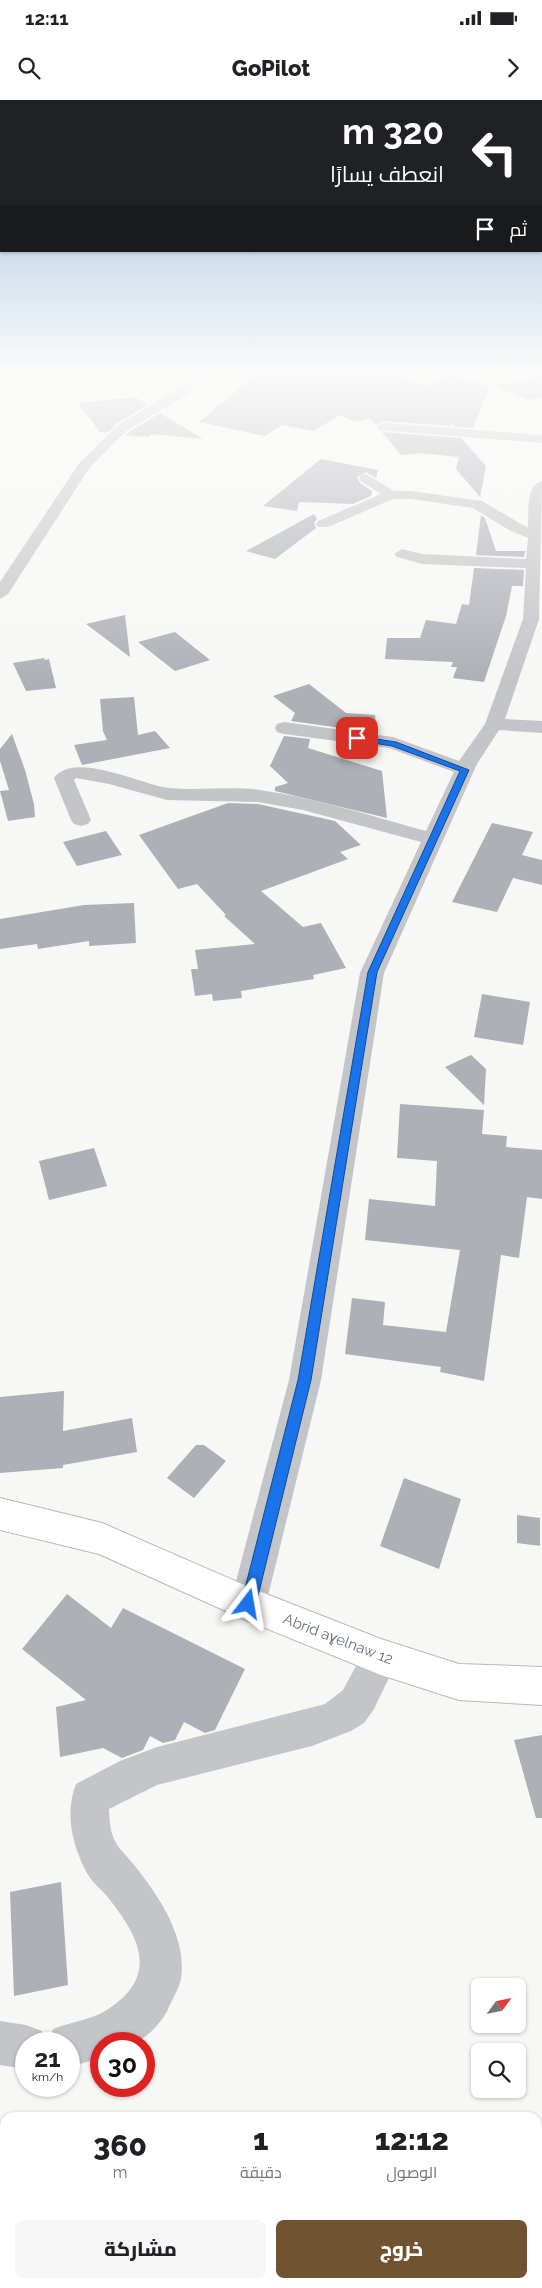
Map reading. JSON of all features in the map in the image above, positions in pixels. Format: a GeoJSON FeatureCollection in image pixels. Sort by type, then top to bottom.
{"type":"FeatureCollection","features":[{"type":"Feature","properties":{"kind":"main road","name":"Abrid aɣelnaw 12"},"geometry":{"type":"LineString","coordinates":[[0,1514],[102,1539],[248,1604],[382,1657],[459,1682],[542,1686]]}},
{"type":"Feature","properties":{"kind":"street"},"geometry":{"type":"LineString","coordinates":[[0,594],[80,473]]}},
{"type":"Feature","properties":{"kind":"street"},"geometry":{"type":"LineString","coordinates":[[366,478],[390,495]]}},
{"type":"Feature","properties":{"kind":"street"},"geometry":{"type":"LineString","coordinates":[[323,524],[390,495],[431,496],[477,504],[534,536]]}},
{"type":"Feature","properties":{"kind":"street"},"geometry":{"type":"LineString","coordinates":[[248,1604],[305,1380],[372,972],[465,770],[482,739],[494,724],[536,616],[533,564],[534,536],[540,495]]}},
{"type":"Feature","properties":{"kind":"street"},"geometry":{"type":"LineString","coordinates":[[402,554],[422,559],[533,564]]}},
{"type":"Feature","properties":{"kind":"street"},"geometry":{"type":"LineString","coordinates":[[494,724],[542,727]]}},
{"type":"Feature","properties":{"kind":"street"},"geometry":{"type":"LineString","coordinates":[[284,728],[393,743],[465,770]]}},
{"type":"Feature","properties":{"kind":"street"},"geometry":{"type":"LineString","coordinates":[[81,820],[64,778],[73,772],[111,778],[166,794],[258,796],[305,804],[433,839]]}},
{"type":"Feature","properties":{"kind":"street"},"geometry":{"type":"LineString","coordinates":[[80,2042],[104,2034],[126,2024],[146,2007],[161,1976],[162,1955],[140,1908],[103,1862],[90,1823],[90,1798],[120,1779],[160,1763],[312,1727],[346,1713],[367,1687],[382,1657]]}},
{"type":"Feature","properties":{"kind":"street"},"geometry":{"type":"LineString","coordinates":[[0,2043],[15,2045]]}},
{"type":"Feature","properties":{"kind":"building"},"geometry":{"type":"Polygon","coordinates":[[[304,473],[364,473],[357,477],[360,483],[372,491],[371,496],[353,504],[299,502],[297,511],[263,506],[304,473]]]}},
{"type":"Feature","properties":{"kind":"building"},"geometry":{"type":"Polygon","coordinates":[[[368,473],[377,473],[376,478],[368,473]]]}},
{"type":"Feature","properties":{"kind":"building"},"geometry":{"type":"Polygon","coordinates":[[[460,473],[485,473],[480,497],[460,473]]]}},
{"type":"Feature","properties":{"kind":"building"},"geometry":{"type":"Polygon","coordinates":[[[314,514],[317,519],[314,523],[316,528],[275,559],[246,551],[314,514]]]}},
{"type":"Feature","properties":{"kind":"building"},"geometry":{"type":"Polygon","coordinates":[[[481,515],[485,518],[496,551],[525,551],[524,557],[476,555],[481,515]]]}},
{"type":"Feature","properties":{"kind":"building"},"geometry":{"type":"Polygon","coordinates":[[[474,568],[524,570],[523,586],[512,586],[506,616],[484,682],[453,678],[457,667],[451,667],[453,662],[385,659],[387,638],[420,638],[426,620],[456,624],[462,604],[469,605],[474,568]]]}},
{"type":"Feature","properties":{"kind":"building"},"geometry":{"type":"Polygon","coordinates":[[[125,615],[130,657],[86,624],[125,615]]]}},
{"type":"Feature","properties":{"kind":"building"},"geometry":{"type":"Polygon","coordinates":[[[175,632],[210,660],[175,671],[138,642],[175,632]]]}},
{"type":"Feature","properties":{"kind":"building"},"geometry":{"type":"Polygon","coordinates":[[[44,658],[45,660],[49,659],[56,688],[26,691],[13,663],[44,658]]]}},
{"type":"Feature","properties":{"kind":"building"},"geometry":{"type":"Polygon","coordinates":[[[309,684],[346,713],[375,715],[377,733],[291,721],[295,713],[273,696],[309,684]]]}},
{"type":"Feature","properties":{"kind":"building"},"geometry":{"type":"Polygon","coordinates":[[[134,697],[138,735],[155,731],[170,748],[82,765],[74,745],[107,740],[103,731],[100,699],[134,697]]]}},
{"type":"Feature","properties":{"kind":"building"},"geometry":{"type":"Polygon","coordinates":[[[12,734],[25,770],[34,804],[35,817],[8,821],[0,791],[9,790],[0,761],[0,749],[12,734]]]}},
{"type":"Feature","properties":{"kind":"building"},"geometry":{"type":"Polygon","coordinates":[[[284,736],[310,739],[308,748],[382,771],[387,818],[275,791],[275,787],[288,783],[270,766],[284,736]]]}},
{"type":"Feature","properties":{"kind":"building"},"geometry":{"type":"Polygon","coordinates":[[[228,803],[258,804],[335,821],[361,845],[340,852],[348,859],[261,891],[303,927],[321,923],[346,968],[313,975],[314,979],[241,991],[242,998],[213,1001],[212,994],[195,996],[191,969],[198,969],[195,950],[255,944],[224,916],[226,915],[197,884],[178,889],[139,835],[228,803]]]}},
{"type":"Feature","properties":{"kind":"building"},"geometry":{"type":"Polygon","coordinates":[[[492,823],[533,832],[522,855],[542,860],[542,885],[513,878],[497,912],[452,902],[492,823]]]}},
{"type":"Feature","properties":{"kind":"building"},"geometry":{"type":"Polygon","coordinates":[[[106,831],[122,855],[77,866],[63,842],[106,831]]]}},
{"type":"Feature","properties":{"kind":"building"},"geometry":{"type":"Polygon","coordinates":[[[134,903],[136,943],[89,946],[89,941],[38,949],[37,944],[0,949],[0,919],[84,905],[134,903]]]}},
{"type":"Feature","properties":{"kind":"building"},"geometry":{"type":"Polygon","coordinates":[[[482,994],[530,1002],[523,1045],[474,1037],[482,994]]]}},
{"type":"Feature","properties":{"kind":"building"},"geometry":{"type":"Polygon","coordinates":[[[471,1055],[486,1069],[484,1105],[445,1067],[471,1055]]]}},
{"type":"Feature","properties":{"kind":"building"},"geometry":{"type":"Polygon","coordinates":[[[400,1104],[484,1110],[482,1134],[507,1136],[506,1147],[542,1150],[542,1199],[527,1197],[519,1258],[501,1255],[484,1381],[440,1372],[441,1367],[345,1354],[352,1298],[385,1302],[383,1325],[446,1332],[460,1250],[365,1240],[369,1199],[435,1206],[437,1161],[397,1158],[400,1104]]]}},
{"type":"Feature","properties":{"kind":"building"},"geometry":{"type":"Polygon","coordinates":[[[94,1148],[107,1186],[49,1200],[39,1161],[94,1148]]]}},
{"type":"Feature","properties":{"kind":"building"},"geometry":{"type":"Polygon","coordinates":[[[64,1391],[63,1431],[132,1418],[137,1452],[63,1465],[63,1468],[0,1473],[0,1397],[64,1391]]]}},
{"type":"Feature","properties":{"kind":"building"},"geometry":{"type":"Polygon","coordinates":[[[196,1445],[204,1445],[226,1461],[194,1498],[167,1478],[196,1445]]]}},
{"type":"Feature","properties":{"kind":"building"},"geometry":{"type":"Polygon","coordinates":[[[404,1478],[461,1499],[439,1569],[380,1546],[404,1478]]]}},
{"type":"Feature","properties":{"kind":"building"},"geometry":{"type":"Polygon","coordinates":[[[517,1515],[540,1518],[540,1546],[517,1543],[517,1515]]]}},
{"type":"Feature","properties":{"kind":"building"},"geometry":{"type":"Polygon","coordinates":[[[67,1594],[111,1628],[123,1608],[245,1669],[215,1730],[205,1733],[184,1722],[175,1740],[163,1743],[150,1736],[143,1750],[122,1758],[103,1748],[60,1757],[56,1707],[86,1700],[22,1649],[67,1594]]]}},
{"type":"Feature","properties":{"kind":"building"},"geometry":{"type":"Polygon","coordinates":[[[542,1735],[542,1818],[536,1818],[514,1740],[542,1735]]]}},
{"type":"Feature","properties":{"kind":"building"},"geometry":{"type":"Polygon","coordinates":[[[61,1882],[68,1985],[14,1996],[10,1892],[61,1882]]]}},
{"type":"Feature","properties":{"kind":"route"},"geometry":{"type":"LineString","coordinates":[[248,1604],[305,1380],[368,1007],[372,972],[465,770],[393,743],[357,738]]}}]}
